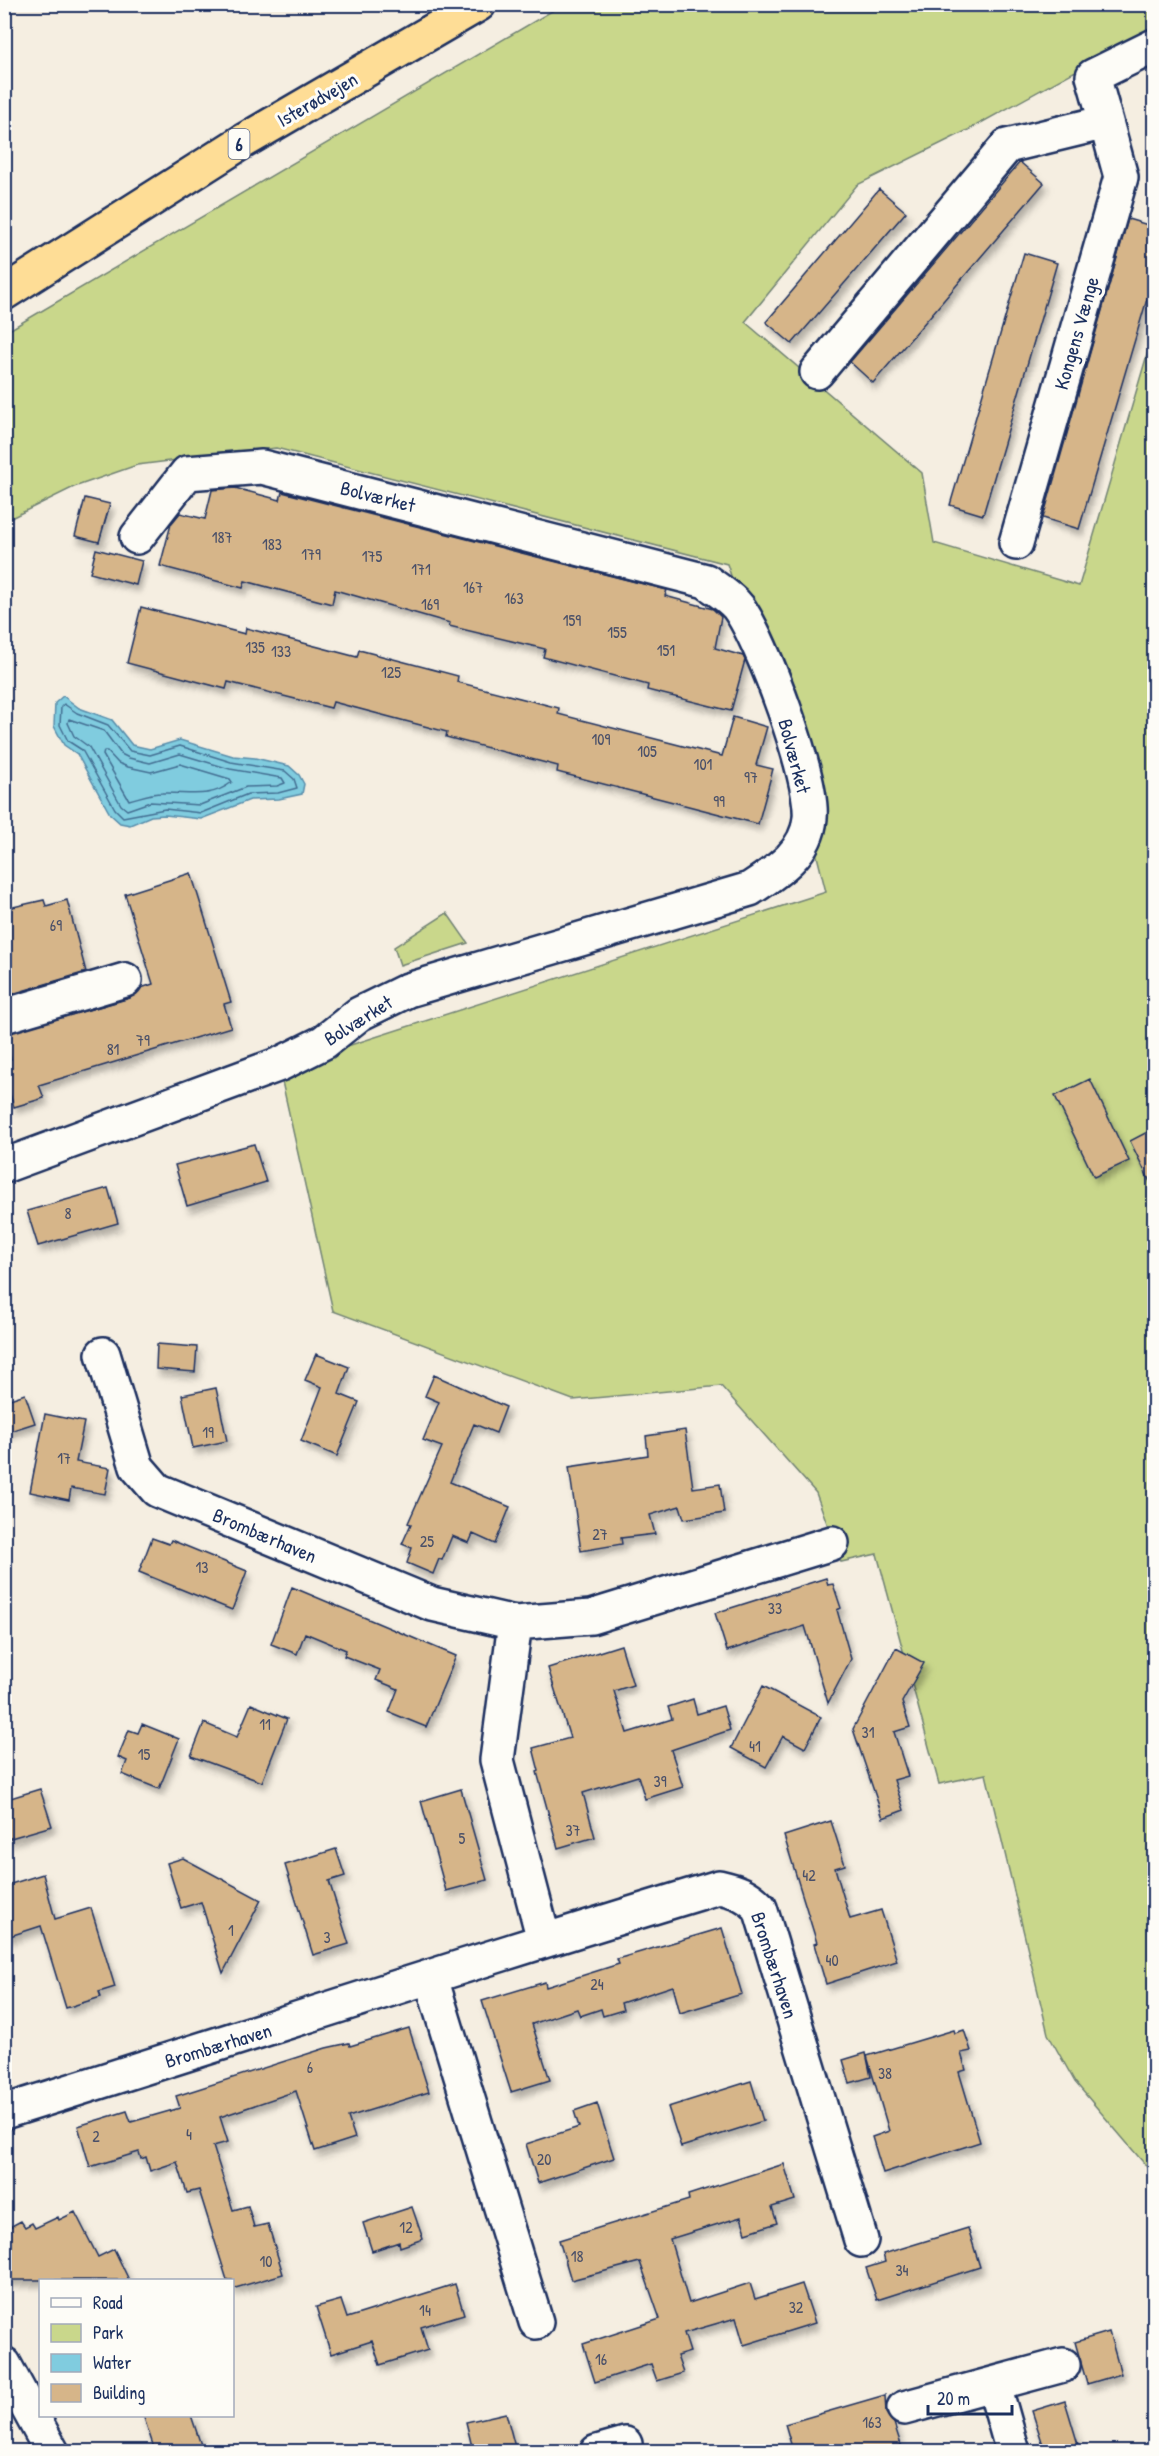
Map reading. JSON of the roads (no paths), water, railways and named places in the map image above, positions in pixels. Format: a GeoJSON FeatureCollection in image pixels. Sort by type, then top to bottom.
{"type":"FeatureCollection","features":[{"type":"Feature","properties":{"kind":"highway","name":"Isterødvejen"},"geometry":{"type":"LineString","coordinates":[[4,293],[242,142],[479,4]]}},
{"type":"Feature","properties":{"kind":"street","name":"Kongens Vænge"},"geometry":{"type":"LineString","coordinates":[[1016,543],[1121,177],[1093,76],[1155,46]]}},
{"type":"Feature","properties":{"kind":"street"},"geometry":{"type":"LineString","coordinates":[[817,372],[1006,146],[1106,122]]}},
{"type":"Feature","properties":{"kind":"street","name":"Bolværket"},"geometry":{"type":"LineString","coordinates":[[4,1166],[280,1064],[324,1042],[359,1014],[408,990],[750,889],[784,868],[800,846],[810,818],[802,766],[766,661],[737,606],[706,582],[262,466],[187,473],[136,537]]}},
{"type":"Feature","properties":{"kind":"street"},"geometry":{"type":"LineString","coordinates":[[4,1016],[125,980]]}},
{"type":"Feature","properties":{"kind":"street","name":"Brombærhaven"},"geometry":{"type":"LineString","coordinates":[[103,1354],[137,1467],[157,1490],[432,1604],[515,1623],[591,1617],[832,1543]]}},
{"type":"Feature","properties":{"kind":"street"},"geometry":{"type":"LineString","coordinates":[[515,1623],[497,1760],[544,1940]]}},
{"type":"Feature","properties":{"kind":"street","name":"Brombærhaven"},"geometry":{"type":"LineString","coordinates":[[4,2112],[431,1978],[544,1940],[719,1887],[737,1891],[750,1898],[760,1908],[861,2240]]}},
{"type":"Feature","properties":{"kind":"street"},"geometry":{"type":"LineString","coordinates":[[431,1978],[536,2322]]}},
{"type":"Feature","properties":{"kind":"street"},"geometry":{"type":"LineString","coordinates":[[4,2364],[52,2451]]}},
{"type":"Feature","properties":{"kind":"street"},"geometry":{"type":"LineString","coordinates":[[904,2408],[1063,2365]]}},
{"type":"Feature","properties":{"kind":"street"},"geometry":{"type":"LineString","coordinates":[[994,2385],[1013,2451]]}},
{"type":"Feature","properties":{"kind":"water"},"geometry":{"type":"Polygon","coordinates":[[[63,696],[79,708],[112,720],[132,745],[150,749],[180,740],[233,756],[255,758],[289,766],[299,775],[304,784],[302,794],[279,799],[250,800],[201,819],[165,815],[151,816],[130,825],[120,823],[110,814],[77,754],[64,745],[54,726],[55,703],[63,696]]]}}]}
